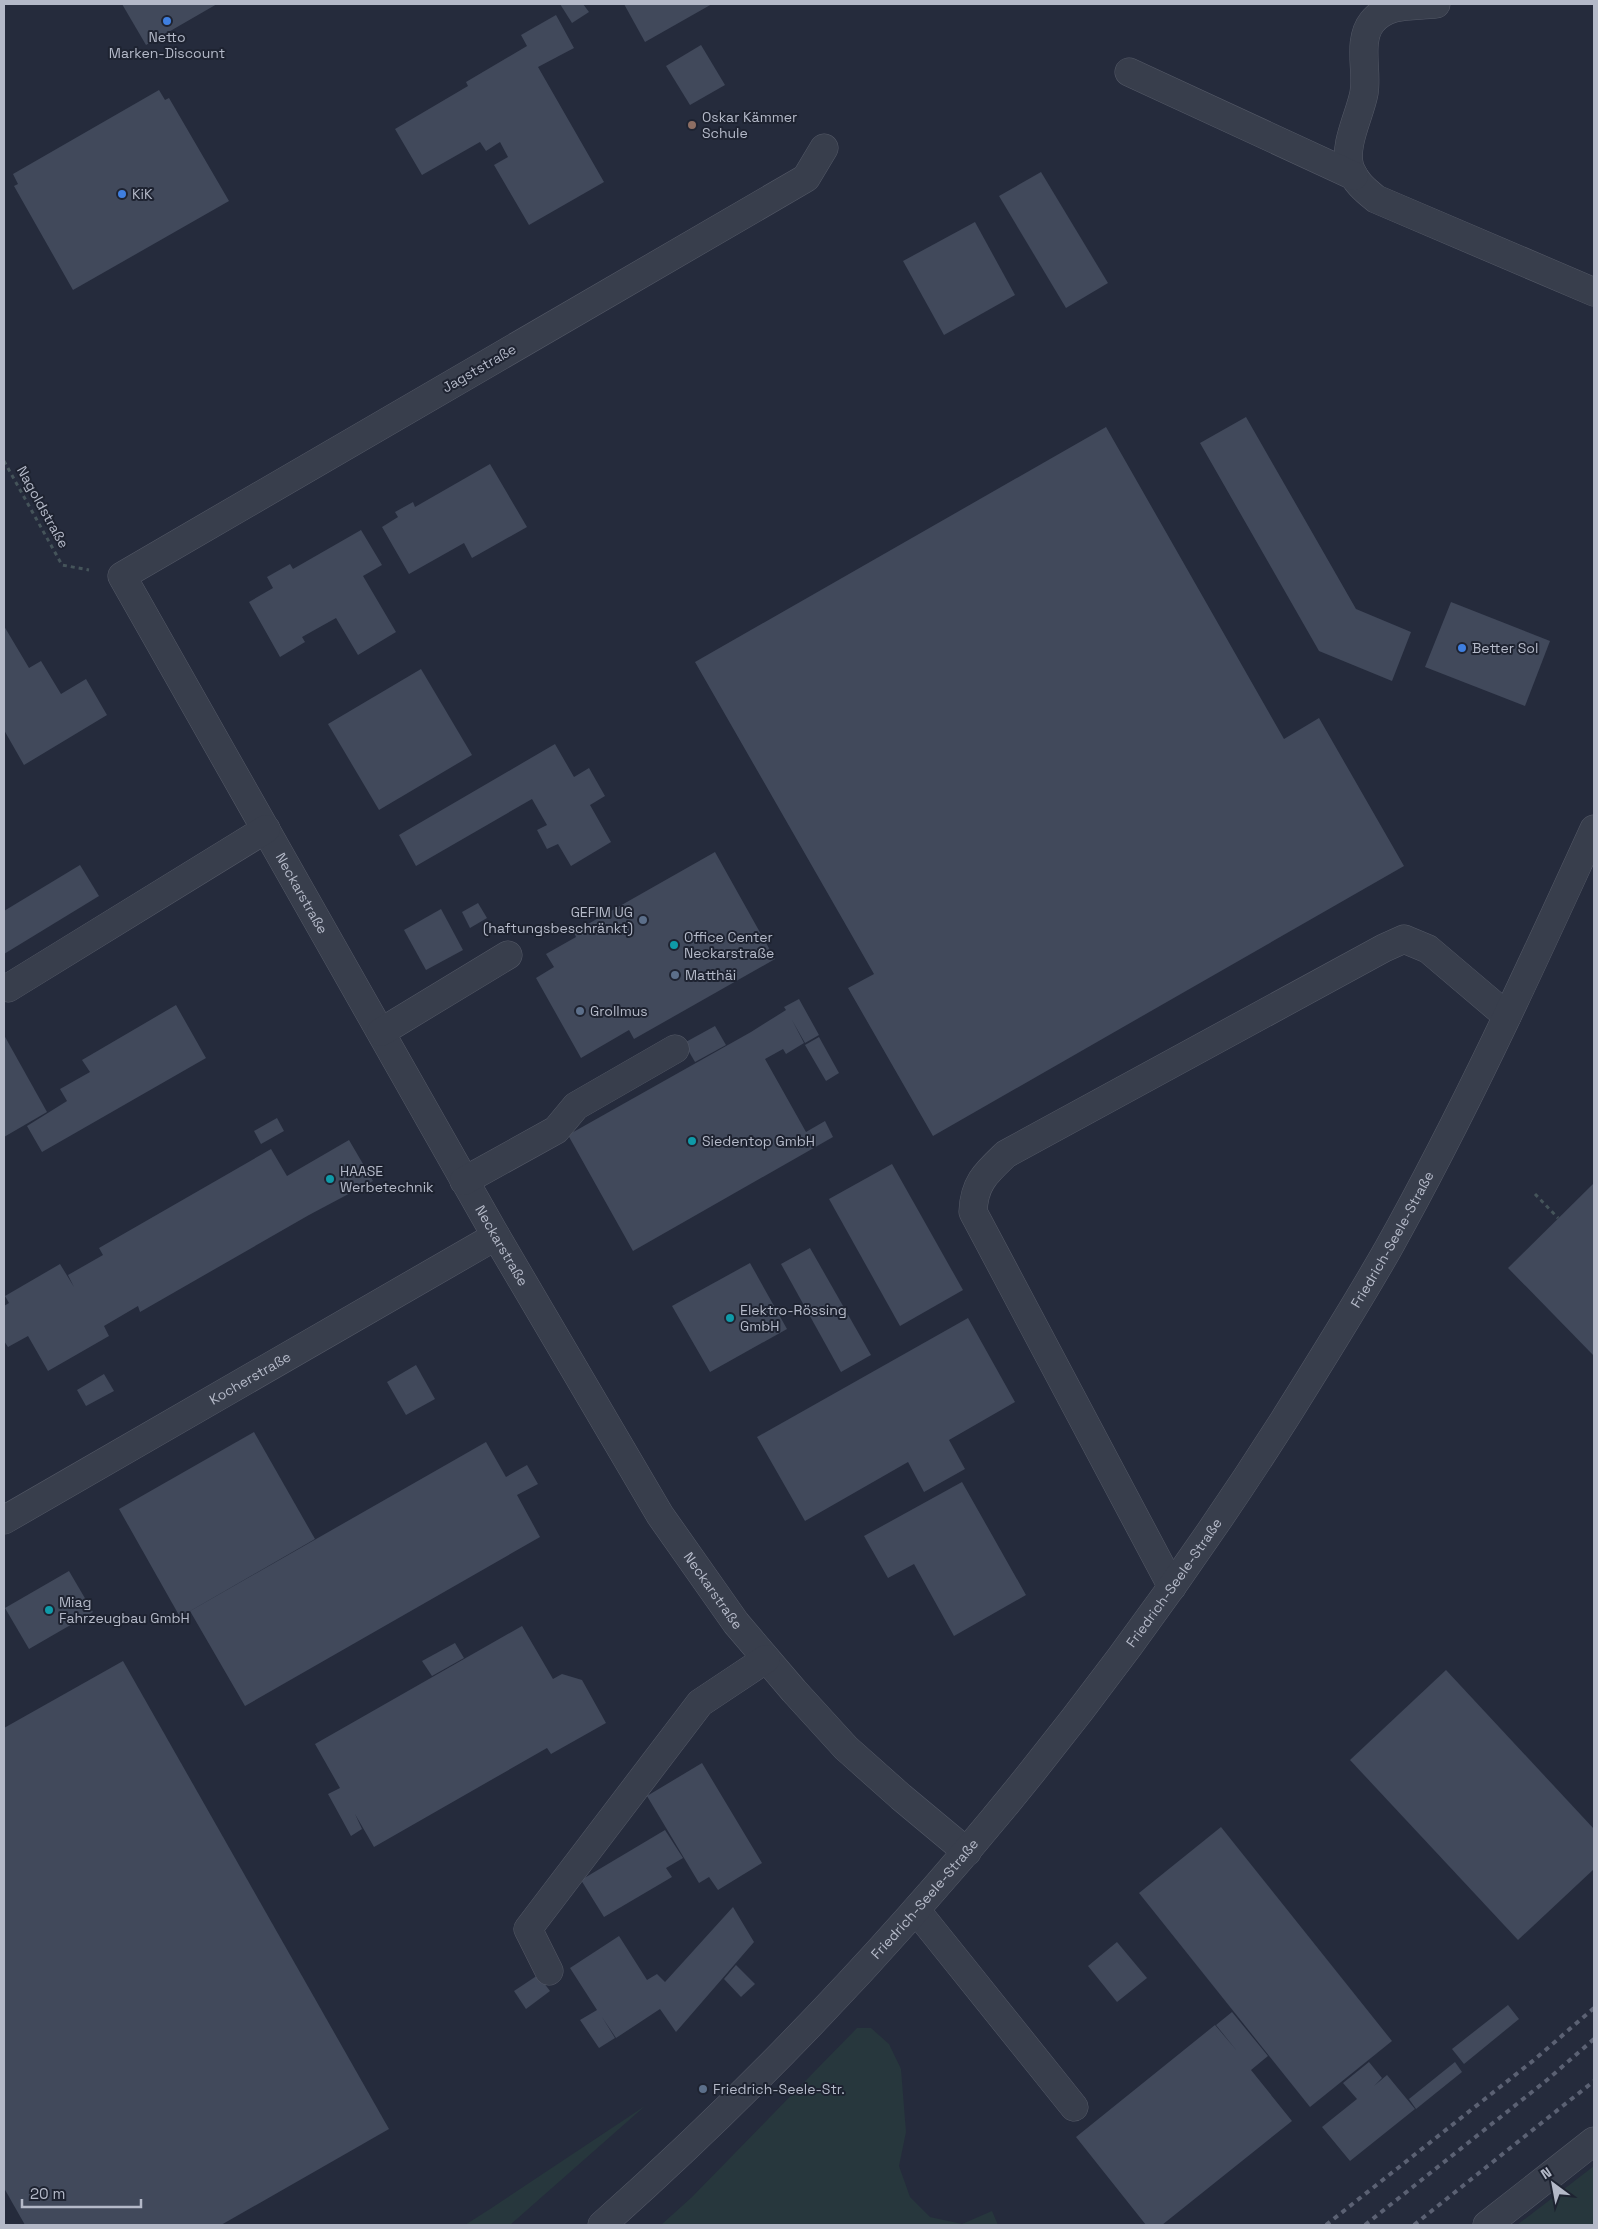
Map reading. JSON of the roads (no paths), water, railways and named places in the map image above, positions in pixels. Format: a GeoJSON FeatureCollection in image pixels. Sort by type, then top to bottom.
{"type":"FeatureCollection","features":[{"type":"Feature","properties":{"kind":"street"},"geometry":{"type":"LineString","coordinates":[[1436,4],[1392,7],[1372,22],[1364,44],[1364,92],[1350,142],[1349,166],[1354,176],[1360,186],[1376,199],[1594,292]]}},
{"type":"Feature","properties":{"kind":"street"},"geometry":{"type":"LineString","coordinates":[[1129,72],[1354,176]]}},
{"type":"Feature","properties":{"kind":"street","name":"Jagststraße"},"geometry":{"type":"LineString","coordinates":[[122,576],[806,178],[824,148]]}},
{"type":"Feature","properties":{"kind":"street","name":"Neckarstraße"},"geometry":{"type":"LineString","coordinates":[[122,576],[464,1181],[660,1516],[713,1592],[766,1659],[846,1748],[967,1852]]}},
{"type":"Feature","properties":{"kind":"street"},"geometry":{"type":"LineString","coordinates":[[8,988],[266,829]]}},
{"type":"Feature","properties":{"kind":"street","name":"Friedrich-Seele-Straße"},"geometry":{"type":"LineString","coordinates":[[602,2225],[744,2092],[811,2025],[916,1910],[967,1852],[1048,1751],[1172,1587],[1260,1458],[1388,1250],[1458,1116],[1507,1016],[1594,829]]}},
{"type":"Feature","properties":{"kind":"street"},"geometry":{"type":"LineString","coordinates":[[1172,1587],[973,1212],[973,1197],[983,1176],[1006,1154],[1384,948],[1404,939],[1428,950],[1507,1016]]}},
{"type":"Feature","properties":{"kind":"street"},"geometry":{"type":"LineString","coordinates":[[381,1032],[508,955]]}},
{"type":"Feature","properties":{"kind":"street"},"geometry":{"type":"LineString","coordinates":[[464,1181],[556,1130],[576,1106],[675,1049]]}},
{"type":"Feature","properties":{"kind":"street","name":"Kocherstraße"},"geometry":{"type":"LineString","coordinates":[[4,1520],[496,1236]]}},
{"type":"Feature","properties":{"kind":"street"},"geometry":{"type":"LineString","coordinates":[[549,1971],[528,1929],[700,1703],[766,1659]]}},
{"type":"Feature","properties":{"kind":"street"},"geometry":{"type":"LineString","coordinates":[[916,1910],[1074,2107]]}},
{"type":"Feature","properties":{"kind":"street"},"geometry":{"type":"LineString","coordinates":[[1487,2225],[1594,2141]]}},
{"type":"Feature","properties":{"kind":"railway"},"geometry":{"type":"LineString","coordinates":[[1326,2225],[1534,2060],[1594,2008]]}},
{"type":"Feature","properties":{"kind":"railway"},"geometry":{"type":"LineString","coordinates":[[1365,2225],[1547,2080],[1594,2039]]}},
{"type":"Feature","properties":{"kind":"railway"},"geometry":{"type":"LineString","coordinates":[[1414,2225],[1594,2081]]}},
{"type":"Feature","properties":{"kind":"place","name":"Netto Marken-Discount"},"geometry":{"type":"Point","coordinates":[167,21]}},
{"type":"Feature","properties":{"kind":"place","name":"Oskar Kämmer Schule"},"geometry":{"type":"Point","coordinates":[692,125]}},
{"type":"Feature","properties":{"kind":"place","name":"KiK"},"geometry":{"type":"Point","coordinates":[122,194]}},
{"type":"Feature","properties":{"kind":"place","name":"Better Sol"},"geometry":{"type":"Point","coordinates":[1462,648]}},
{"type":"Feature","properties":{"kind":"place","name":"GEFIM UG (haftungsbeschränkt)"},"geometry":{"type":"Point","coordinates":[643,920]}},
{"type":"Feature","properties":{"kind":"place","name":"Office Center Neckarstraße"},"geometry":{"type":"Point","coordinates":[674,945]}},
{"type":"Feature","properties":{"kind":"place","name":"Matthäi"},"geometry":{"type":"Point","coordinates":[675,975]}},
{"type":"Feature","properties":{"kind":"place","name":"Grollmus"},"geometry":{"type":"Point","coordinates":[580,1011]}},
{"type":"Feature","properties":{"kind":"place","name":"Siedentop GmbH"},"geometry":{"type":"Point","coordinates":[692,1141]}},
{"type":"Feature","properties":{"kind":"place","name":"HAASE Werbetechnik"},"geometry":{"type":"Point","coordinates":[330,1179]}},
{"type":"Feature","properties":{"kind":"place","name":"Elektro-Rössing GmbH"},"geometry":{"type":"Point","coordinates":[730,1318]}},
{"type":"Feature","properties":{"kind":"place","name":"Miag Fahrzeugbau GmbH"},"geometry":{"type":"Point","coordinates":[49,1610]}},
{"type":"Feature","properties":{"kind":"place","name":"Friedrich-Seele-Str."},"geometry":{"type":"Point","coordinates":[703,2089]}}]}
